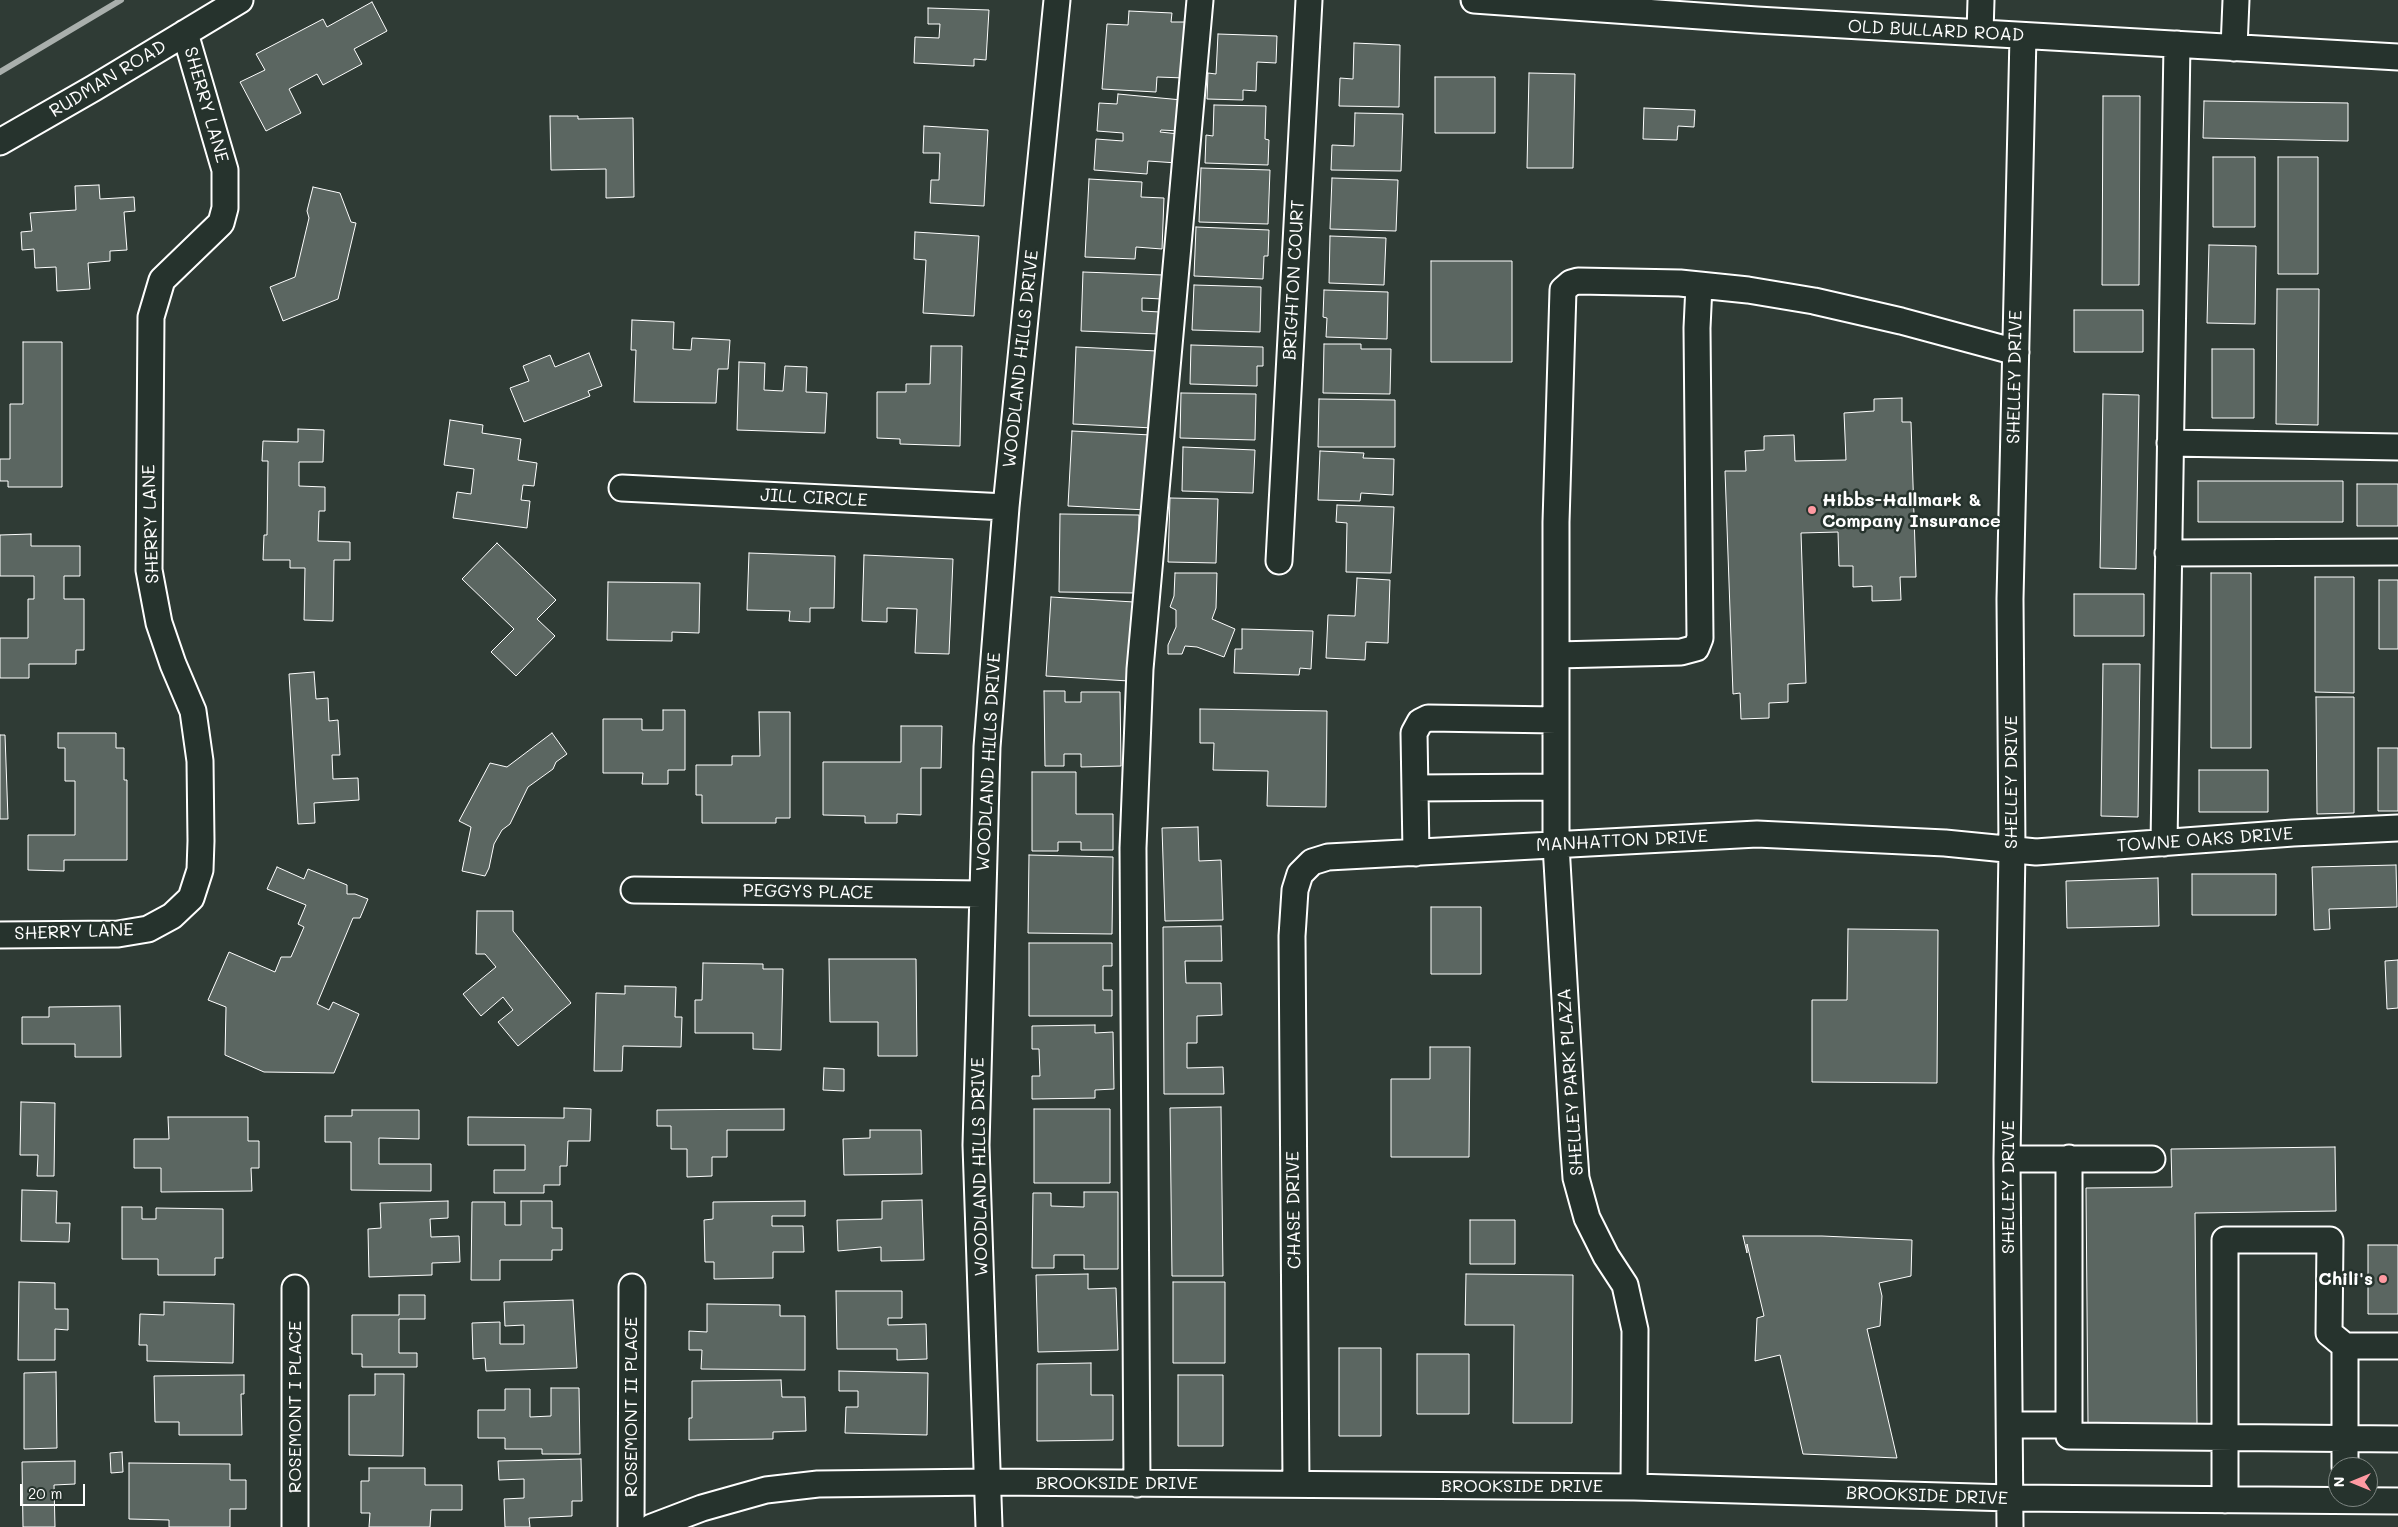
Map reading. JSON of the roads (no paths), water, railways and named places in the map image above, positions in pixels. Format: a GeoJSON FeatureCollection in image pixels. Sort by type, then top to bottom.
{"type":"FeatureCollection","features":[{"type":"Feature","properties":{"kind":"street","name":"RUDMAN ROAD"},"geometry":{"type":"LineString","coordinates":[[0,142],[240,0]]}},
{"type":"Feature","properties":{"kind":"street","name":"WOODLAND HILLS DRIVE"},"geometry":{"type":"LineString","coordinates":[[990,1527],[976,1145],[987,747],[1006,507],[1057,0]]}},
{"type":"Feature","properties":{"kind":"street"},"geometry":{"type":"LineString","coordinates":[[1137,1484],[1133,848],[1140,669],[1200,0]]}},
{"type":"Feature","properties":{"kind":"street","name":"BRIGHTON COURT"},"geometry":{"type":"LineString","coordinates":[[1279,561],[1309,0]]}},
{"type":"Feature","properties":{"kind":"street","name":"OLD BULLARD ROAD"},"geometry":{"type":"LineString","coordinates":[[1474,0],[1980,34],[2398,57]]}},
{"type":"Feature","properties":{"kind":"street"},"geometry":{"type":"LineString","coordinates":[[1980,34],[1981,0]]}},
{"type":"Feature","properties":{"kind":"street"},"geometry":{"type":"LineString","coordinates":[[2234,48],[2236,0]]}},
{"type":"Feature","properties":{"kind":"street","name":"SHERRY LANE"},"geometry":{"type":"LineString","coordinates":[[0,935],[118,934],[148,929],[172,916],[191,898],[200,870],[200,761],[193,711],[173,664],[159,623],[149,570],[151,317],[162,280],[221,223],[225,208],[225,170],[185,34]]}},
{"type":"Feature","properties":{"kind":"street","name":"SHELLEY DRIVE"},"geometry":{"type":"LineString","coordinates":[[2010,1527],[2008,1159],[2012,849],[2010,599],[2023,36]]}},
{"type":"Feature","properties":{"kind":"street"},"geometry":{"type":"LineString","coordinates":[[2164,843],[2177,44]]}},
{"type":"Feature","properties":{"kind":"street","name":"SHELLEY PARK PLAZA"},"geometry":{"type":"LineString","coordinates":[[1634,1487],[1635,1330],[1625,1285],[1606,1256],[1587,1218],[1576,1178],[1556,845],[1556,522],[1563,290],[1570,283],[1578,281],[1699,285]]}},
{"type":"Feature","properties":{"kind":"street"},"geometry":{"type":"LineString","coordinates":[[1556,655],[1681,652],[1696,648],[1700,638],[1697,328],[1699,285],[1748,290],[1814,301],[1901,321],[2016,352]]}},
{"type":"Feature","properties":{"kind":"street"},"geometry":{"type":"LineString","coordinates":[[2170,443],[2398,447]]}},
{"type":"Feature","properties":{"kind":"street","name":"JILL CIRCLE"},"geometry":{"type":"LineString","coordinates":[[622,488],[1006,507]]}},
{"type":"Feature","properties":{"kind":"street"},"geometry":{"type":"LineString","coordinates":[[2168,553],[2398,552]]}},
{"type":"Feature","properties":{"kind":"street"},"geometry":{"type":"LineString","coordinates":[[1416,852],[1414,733],[1420,722],[1428,718],[1556,720]]}},
{"type":"Feature","properties":{"kind":"street"},"geometry":{"type":"LineString","coordinates":[[1415,788],[1556,787]]}},
{"type":"Feature","properties":{"kind":"street","name":"TOWNE OAKS DRIVE"},"geometry":{"type":"LineString","coordinates":[[2012,849],[2036,852],[2294,833],[2398,828]]}},
{"type":"Feature","properties":{"kind":"street","name":"MANHATTON DRIVE"},"geometry":{"type":"LineString","coordinates":[[1292,936],[1295,890],[1300,874],[1312,862],[1328,857],[1757,834],[1946,843],[2012,849]]}},
{"type":"Feature","properties":{"kind":"street","name":"PEGGYS PLACE"},"geometry":{"type":"LineString","coordinates":[[634,890],[982,894]]}},
{"type":"Feature","properties":{"kind":"street","name":"CHASE DRIVE"},"geometry":{"type":"LineString","coordinates":[[1292,936],[1296,1484]]}},
{"type":"Feature","properties":{"kind":"street"},"geometry":{"type":"LineString","coordinates":[[2069,1158],[2070,1436],[2398,1439]]}},
{"type":"Feature","properties":{"kind":"street"},"geometry":{"type":"LineString","coordinates":[[2008,1159],[2152,1159]]}},
{"type":"Feature","properties":{"kind":"street"},"geometry":{"type":"LineString","coordinates":[[2225,1500],[2225,1240],[2330,1240],[2329,1332],[2346,1346],[2398,1346]]}},
{"type":"Feature","properties":{"kind":"street","name":"ROSEMONT II PLACE"},"geometry":{"type":"LineString","coordinates":[[631,1527],[632,1287]]}},
{"type":"Feature","properties":{"kind":"street","name":"ROSEMONT I PLACE"},"geometry":{"type":"LineString","coordinates":[[295,1288],[295,1527]]}},
{"type":"Feature","properties":{"kind":"street"},"geometry":{"type":"LineString","coordinates":[[2345,1457],[2346,1346]]}},
{"type":"Feature","properties":{"kind":"street"},"geometry":{"type":"LineString","coordinates":[[2010,1425],[2070,1425]]}},
{"type":"Feature","properties":{"kind":"street","name":"BROOKSIDE DRIVE"},"geometry":{"type":"LineString","coordinates":[[652,1527],[702,1508],[766,1490],[818,1484],[989,1482],[1634,1487],[2010,1498],[2328,1499]]}},
{"type":"Feature","properties":{"kind":"street","name":"BROOKSIDE DRIVE"},"geometry":{"type":"LineString","coordinates":[[2378,1500],[2398,1501]]}},
{"type":"Feature","properties":{"kind":"waterway"},"geometry":{"type":"LineString","coordinates":[[0,72],[121,0]]}},
{"type":"Feature","properties":{"kind":"place","name":"Hibbs-Hallmark & Company Insurance"},"geometry":{"type":"Point","coordinates":[1812,510]}},
{"type":"Feature","properties":{"kind":"place","name":"Chili's"},"geometry":{"type":"Point","coordinates":[2383,1279]}}]}
